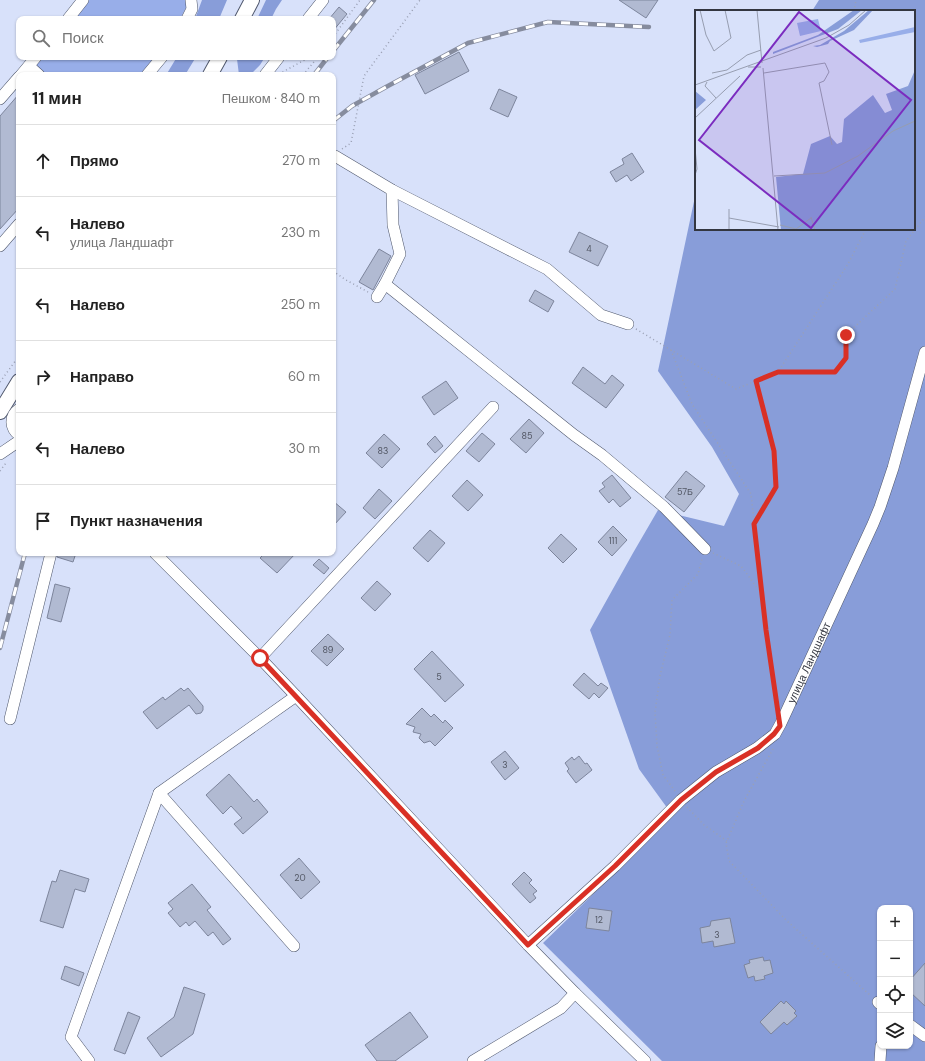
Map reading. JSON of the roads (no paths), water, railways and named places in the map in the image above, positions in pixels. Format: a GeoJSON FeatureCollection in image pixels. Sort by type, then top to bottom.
{"type":"FeatureCollection","features":[{"type":"Feature","properties":{"kind":"main road"},"geometry":{"type":"LineString","coordinates":[[244,16],[252,0]]}},
{"type":"Feature","properties":{"kind":"main road"},"geometry":{"type":"LineString","coordinates":[[212,72],[218,60]]}},
{"type":"Feature","properties":{"kind":"main road"},"geometry":{"type":"LineString","coordinates":[[8,406],[16,388]]}},
{"type":"Feature","properties":{"kind":"street"},"geometry":{"type":"LineString","coordinates":[[70,16],[83,0]]}},
{"type":"Feature","properties":{"kind":"street"},"geometry":{"type":"LineString","coordinates":[[188,16],[192,9],[191,0]]}},
{"type":"Feature","properties":{"kind":"street"},"geometry":{"type":"LineString","coordinates":[[308,16],[316,0]]}},
{"type":"Feature","properties":{"kind":"street"},"geometry":{"type":"LineString","coordinates":[[310,16],[323,0]]}},
{"type":"Feature","properties":{"kind":"street"},"geometry":{"type":"LineString","coordinates":[[24,72],[34,60]]}},
{"type":"Feature","properties":{"kind":"street"},"geometry":{"type":"LineString","coordinates":[[150,72],[160,60]]}},
{"type":"Feature","properties":{"kind":"street"},"geometry":{"type":"LineString","coordinates":[[267,72],[277,60]]}},
{"type":"Feature","properties":{"kind":"street"},"geometry":{"type":"LineString","coordinates":[[29,66],[36,72]]}},
{"type":"Feature","properties":{"kind":"street"},"geometry":{"type":"LineString","coordinates":[[0,99],[16,81]]}},
{"type":"Feature","properties":{"kind":"street"},"geometry":{"type":"LineString","coordinates":[[336,157],[392,190],[547,269],[601,315],[628,324]]}},
{"type":"Feature","properties":{"kind":"street"},"geometry":{"type":"LineString","coordinates":[[377,297],[400,254],[393,225],[392,190]]}},
{"type":"Feature","properties":{"kind":"street"},"geometry":{"type":"LineString","coordinates":[[0,246],[16,227]]}},
{"type":"Feature","properties":{"kind":"street"},"geometry":{"type":"LineString","coordinates":[[385,284],[574,435],[602,455],[664,507],[705,549]]}},
{"type":"Feature","properties":{"kind":"street","name":"улица Ландшафт"},"geometry":{"type":"LineString","coordinates":[[528,945],[615,866],[681,800],[716,772],[758,748],[774,734],[780,726],[880,507],[893,468],[925,352]]}},
{"type":"Feature","properties":{"kind":"street"},"geometry":{"type":"LineString","coordinates":[[8,406],[13,416],[11,422],[12,427],[16,433]]}},
{"type":"Feature","properties":{"kind":"street"},"geometry":{"type":"LineString","coordinates":[[260,658],[493,407]]}},
{"type":"Feature","properties":{"kind":"street"},"geometry":{"type":"LineString","coordinates":[[0,454],[16,443]]}},
{"type":"Feature","properties":{"kind":"street"},"geometry":{"type":"LineString","coordinates":[[10,718],[51,556]]}},
{"type":"Feature","properties":{"kind":"street"},"geometry":{"type":"LineString","coordinates":[[158,556],[260,658],[528,945],[644,1061]]}},
{"type":"Feature","properties":{"kind":"street"},"geometry":{"type":"LineString","coordinates":[[89,1061],[71,1037],[159,793],[296,696]]}},
{"type":"Feature","properties":{"kind":"street"},"geometry":{"type":"LineString","coordinates":[[159,793],[294,946]]}},
{"type":"Feature","properties":{"kind":"street"},"geometry":{"type":"LineString","coordinates":[[473,1061],[561,1008],[575,993]]}},
{"type":"Feature","properties":{"kind":"street"},"geometry":{"type":"LineString","coordinates":[[913,1027],[925,1036]]}},
{"type":"Feature","properties":{"kind":"street"},"geometry":{"type":"LineString","coordinates":[[880,1061],[881,1049]]}},
{"type":"Feature","properties":{"kind":"railway"},"geometry":{"type":"LineString","coordinates":[[336,47],[374,0]]}},
{"type":"Feature","properties":{"kind":"railway"},"geometry":{"type":"LineString","coordinates":[[336,119],[352,106],[468,43],[548,22],[649,27]]}},
{"type":"Feature","properties":{"kind":"railway"},"geometry":{"type":"LineString","coordinates":[[316,72],[326,60]]}},
{"type":"Feature","properties":{"kind":"railway"},"geometry":{"type":"LineString","coordinates":[[0,648],[24,556]]}}]}
